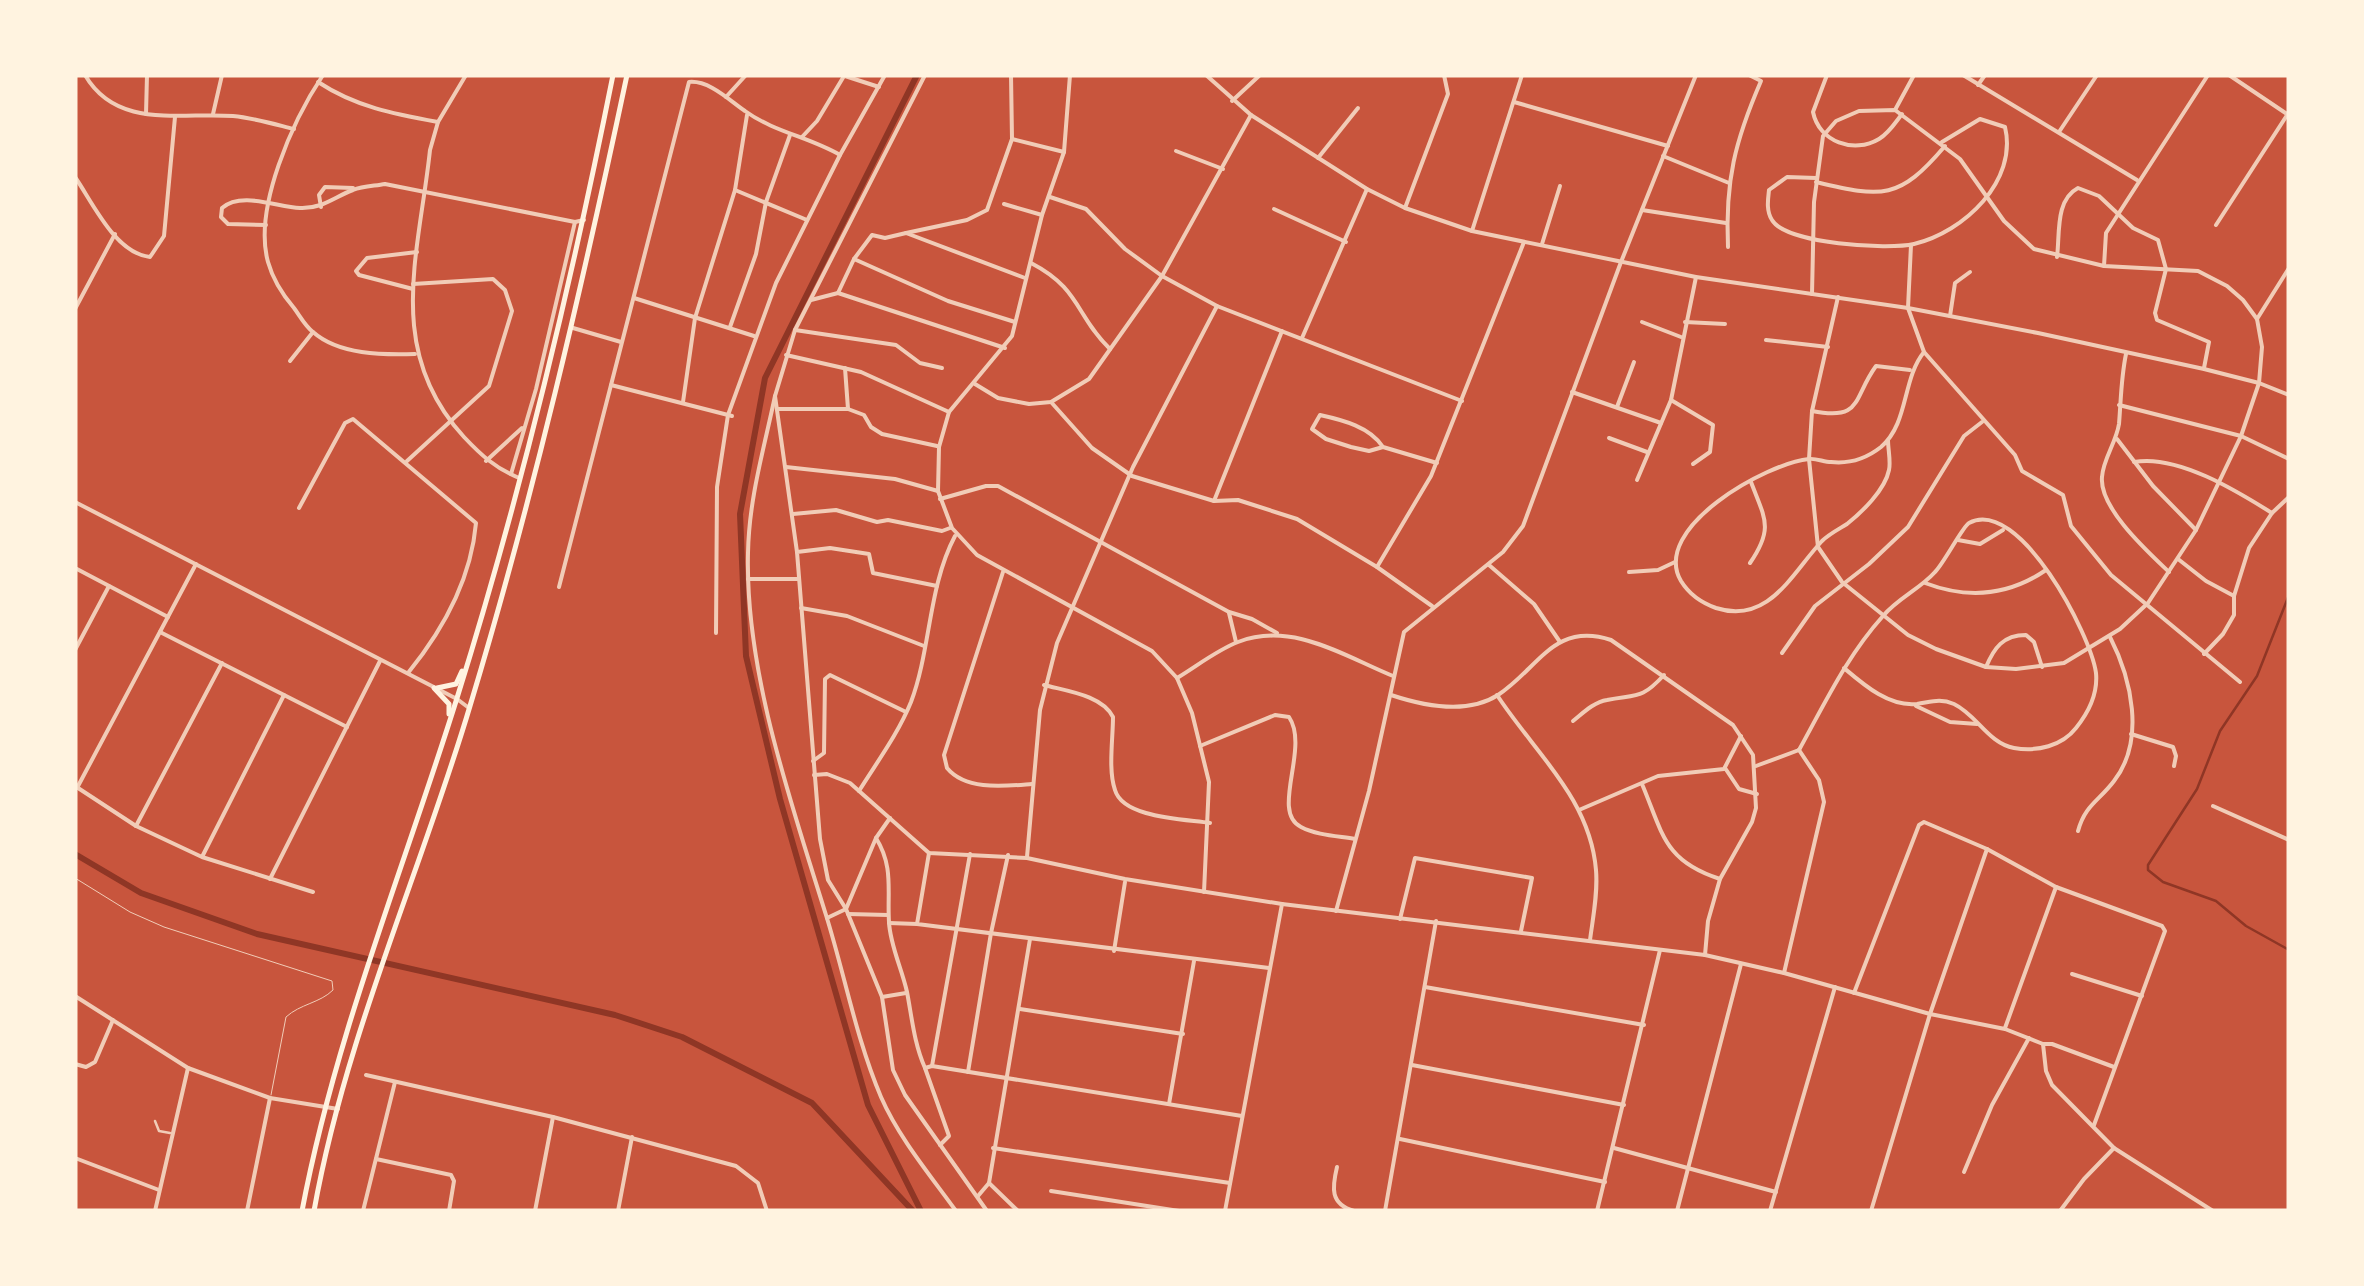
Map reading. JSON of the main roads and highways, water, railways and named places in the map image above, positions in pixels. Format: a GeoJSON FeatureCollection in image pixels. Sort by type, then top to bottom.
{"type":"FeatureCollection","features":[{"type":"Feature","properties":{"kind":"highway"},"geometry":{"type":"LineString","coordinates":[[302,1211],[325,1106],[457,698],[519,478],[584,220],[612,75]]}},
{"type":"Feature","properties":{"kind":"highway"},"geometry":{"type":"LineString","coordinates":[[314,1211],[338,1109],[391,938],[470,708],[534,484],[573,328],[628,75]]}},
{"type":"Feature","properties":{"kind":"highway"},"geometry":{"type":"LineString","coordinates":[[445,736],[449,704],[434,688],[456,684],[468,662]]}},
{"type":"Feature","properties":{"kind":"waterway"},"geometry":{"type":"LineString","coordinates":[[917,75],[765,378],[740,514],[746,656],[780,799],[868,1105],[921,1211]]}},
{"type":"Feature","properties":{"kind":"waterway"},"geometry":{"type":"LineString","coordinates":[[2289,595],[2257,676],[2220,731],[2197,789],[2148,865],[2148,870],[2163,882],[2216,901],[2246,926],[2289,950]]}},
{"type":"Feature","properties":{"kind":"waterway"},"geometry":{"type":"LineString","coordinates":[[75,854],[141,893],[257,934],[615,1015],[682,1037],[812,1103],[913,1211]]}}]}
